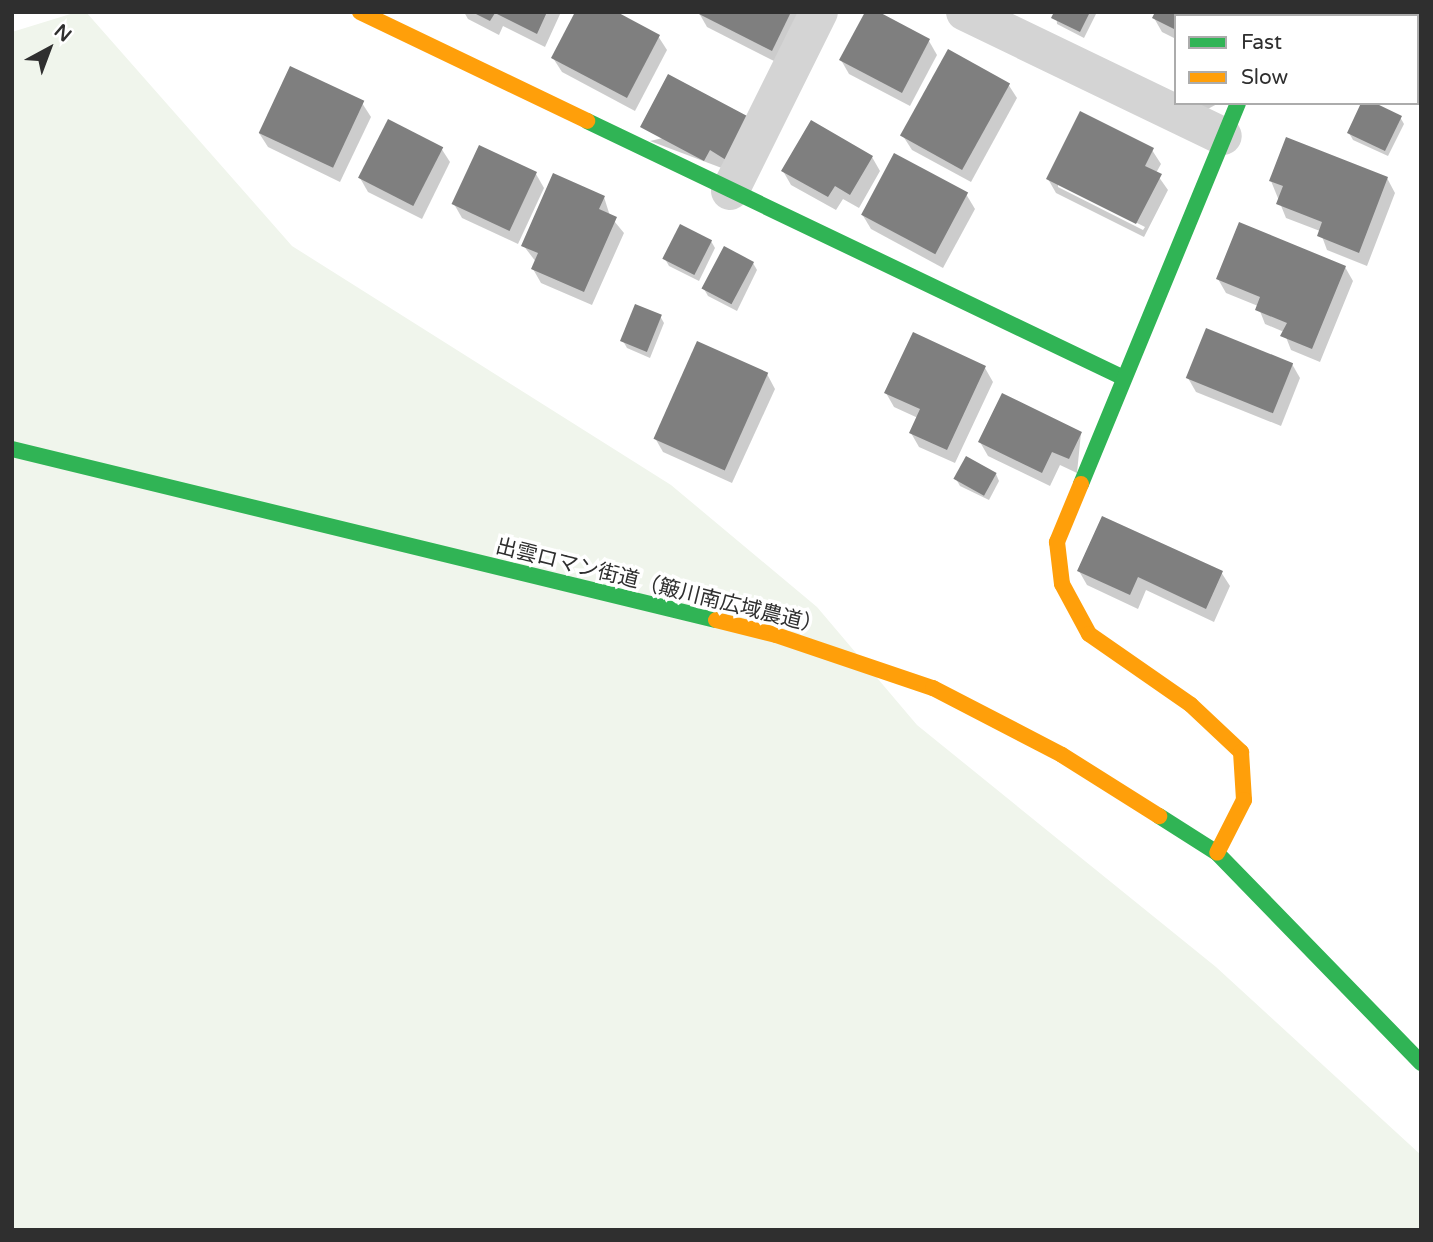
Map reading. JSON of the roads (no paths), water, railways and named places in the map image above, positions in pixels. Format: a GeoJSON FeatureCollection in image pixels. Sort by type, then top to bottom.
{"type":"FeatureCollection","features":[{"type":"Feature","properties":{"kind":"street"},"geometry":{"type":"LineString","coordinates":[[360,12],[1124,378]]}},
{"type":"Feature","properties":{"kind":"street"},"geometry":{"type":"LineString","coordinates":[[730,191],[819,12]]}},
{"type":"Feature","properties":{"kind":"street"},"geometry":{"type":"LineString","coordinates":[[965,12],[1174,97]]}},
{"type":"Feature","properties":{"kind":"street"},"geometry":{"type":"LineString","coordinates":[[1193,105],[1230,120],[1057,542],[1062,584],[1089,634],[1191,705],[1241,752],[1244,800],[1217,853]]}},
{"type":"Feature","properties":{"kind":"street","name":"出雲ロマン街道（簸川南広域農道）"},"geometry":{"type":"LineString","coordinates":[[12,449],[790,639],[933,688],[1062,755],[1217,853],[1421,1063]]}}]}
